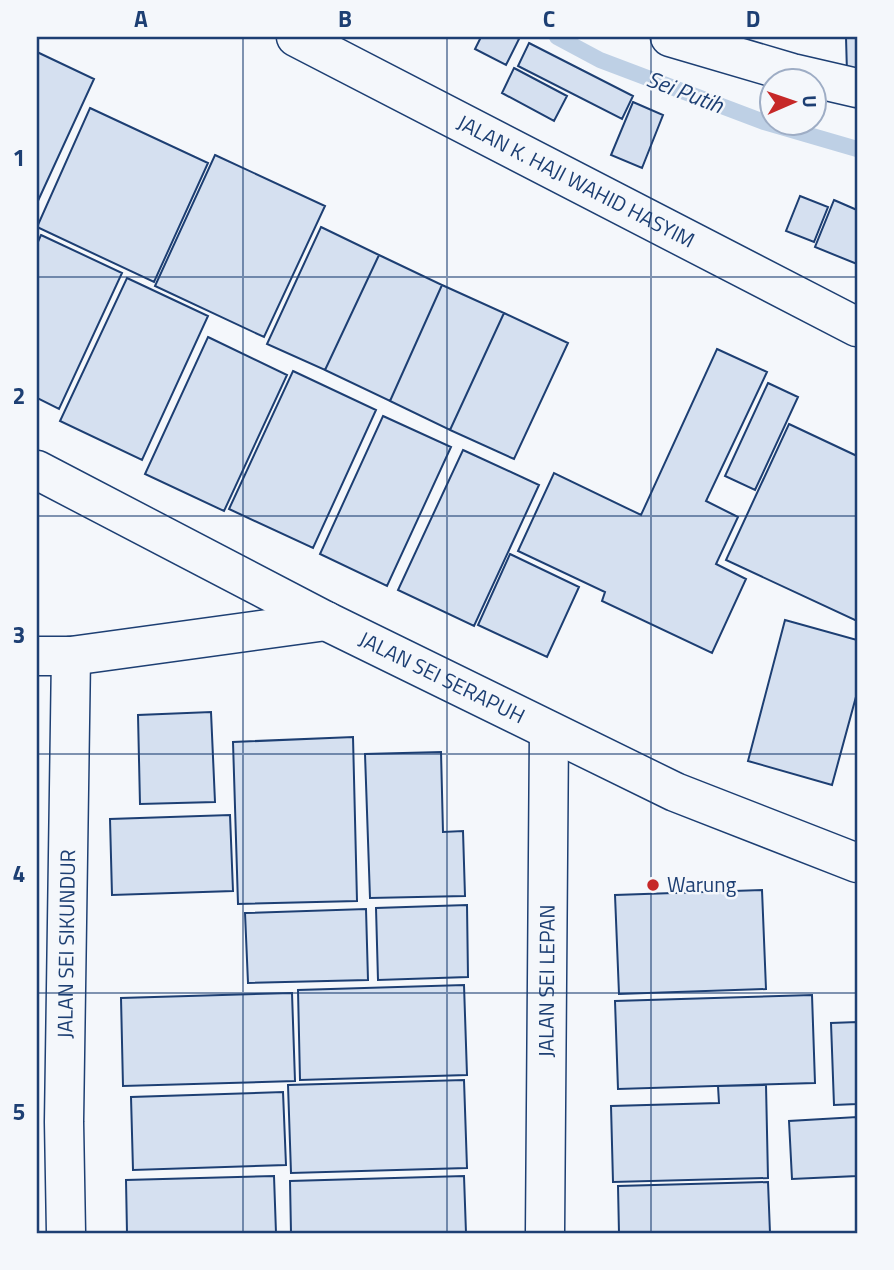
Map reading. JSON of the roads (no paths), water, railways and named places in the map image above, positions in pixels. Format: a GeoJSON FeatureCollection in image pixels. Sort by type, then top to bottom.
{"type":"FeatureCollection","features":[{"type":"Feature","properties":{"kind":"street","name":"JALAN K. HAJI WAHID HASYIM"},"geometry":{"type":"LineString","coordinates":[[296,37],[857,327]]}},
{"type":"Feature","properties":{"kind":"street"},"geometry":{"type":"LineString","coordinates":[[670,37],[792,73],[857,88]]}},
{"type":"Feature","properties":{"kind":"street","name":"JALAN SEI SERAPUH"},"geometry":{"type":"LineString","coordinates":[[37,470],[326,621],[675,792],[857,863]]}},
{"type":"Feature","properties":{"kind":"street"},"geometry":{"type":"LineString","coordinates":[[54,656],[326,621]]}},
{"type":"Feature","properties":{"kind":"street","name":"JALAN SEI SIKUNDUR"},"geometry":{"type":"LineString","coordinates":[[54,656],[50,1121],[66,1233]]}},
{"type":"Feature","properties":{"kind":"street","name":"JALAN SEI LEPAN"},"geometry":{"type":"LineString","coordinates":[[545,1233],[549,730]]}},
{"type":"Feature","properties":{"kind":"waterway","name":"Sei Putih"},"geometry":{"type":"LineString","coordinates":[[557,37],[600,60],[764,122],[857,149]]}},
{"type":"Feature","properties":{"kind":"place","name":"Warung"},"geometry":{"type":"Point","coordinates":[653,885]}}]}
